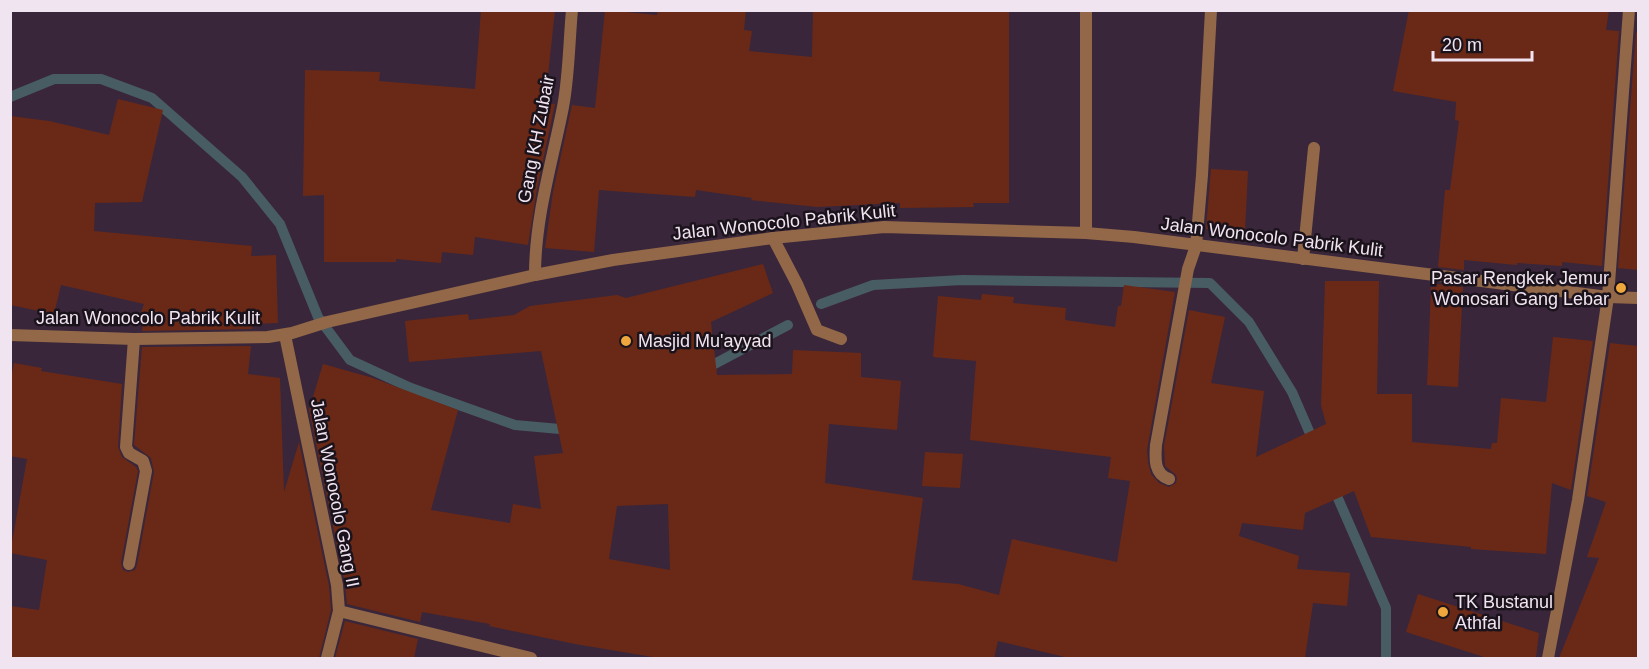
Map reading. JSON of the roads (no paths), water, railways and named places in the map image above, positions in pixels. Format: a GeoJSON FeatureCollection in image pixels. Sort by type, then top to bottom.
{"type":"FeatureCollection","features":[{"type":"Feature","properties":{"kind":"street","name":"Gang KH Zubair"},"geometry":{"type":"LineString","coordinates":[[535,275],[535,249],[541,207],[564,104],[572,10]]}},
{"type":"Feature","properties":{"kind":"street"},"geometry":{"type":"LineString","coordinates":[[1086,10],[1086,233]]}},
{"type":"Feature","properties":{"kind":"street"},"geometry":{"type":"LineString","coordinates":[[1169,479],[1160,474],[1155,458],[1184,303],[1188,269],[1196,246],[1211,10]]}},
{"type":"Feature","properties":{"kind":"street"},"geometry":{"type":"LineString","coordinates":[[1548,658],[1578,500],[1608,297],[1629,10]]}},
{"type":"Feature","properties":{"kind":"street"},"geometry":{"type":"LineString","coordinates":[[1303,259],[1314,148]]}},
{"type":"Feature","properties":{"kind":"street","name":"Jalan Wonocolo Pabrik Kulit"},"geometry":{"type":"LineString","coordinates":[[10,335],[134,339],[251,338],[288,334],[327,322],[535,275],[613,260],[773,238],[884,227],[1086,233],[1608,297],[1638,298]]}},
{"type":"Feature","properties":{"kind":"street"},"geometry":{"type":"LineString","coordinates":[[773,238],[797,284],[817,330],[841,339]]}},
{"type":"Feature","properties":{"kind":"street","name":"Jalan Wonocolo Gang II"},"geometry":{"type":"LineString","coordinates":[[288,334],[337,585],[339,611],[327,658]]}},
{"type":"Feature","properties":{"kind":"street"},"geometry":{"type":"LineString","coordinates":[[129,564],[146,471],[143,461],[129,453],[126,447],[134,339]]}},
{"type":"Feature","properties":{"kind":"street"},"geometry":{"type":"LineString","coordinates":[[339,611],[531,658]]}},
{"type":"Feature","properties":{"kind":"waterway"},"geometry":{"type":"LineString","coordinates":[[10,97],[54,79],[101,79],[152,98],[242,177],[280,224],[318,317],[350,360],[411,388],[515,425],[571,430]]}},
{"type":"Feature","properties":{"kind":"waterway"},"geometry":{"type":"LineString","coordinates":[[821,304],[873,285],[962,280],[1210,283],[1249,322],[1292,392],[1315,445]]}},
{"type":"Feature","properties":{"kind":"waterway"},"geometry":{"type":"LineString","coordinates":[[705,369],[788,325]]}},
{"type":"Feature","properties":{"kind":"waterway"},"geometry":{"type":"LineString","coordinates":[[1333,487],[1386,608],[1386,658]]}},
{"type":"Feature","properties":{"kind":"place","name":"Pasar Rengkek Jemur Wonosari Gang Lebar"},"geometry":{"type":"Point","coordinates":[1621,288]}},
{"type":"Feature","properties":{"kind":"place","name":"Masjid Mu'ayyad"},"geometry":{"type":"Point","coordinates":[626,341]}},
{"type":"Feature","properties":{"kind":"place","name":"TK Bustanul Athfal"},"geometry":{"type":"Point","coordinates":[1443,612]}}]}
